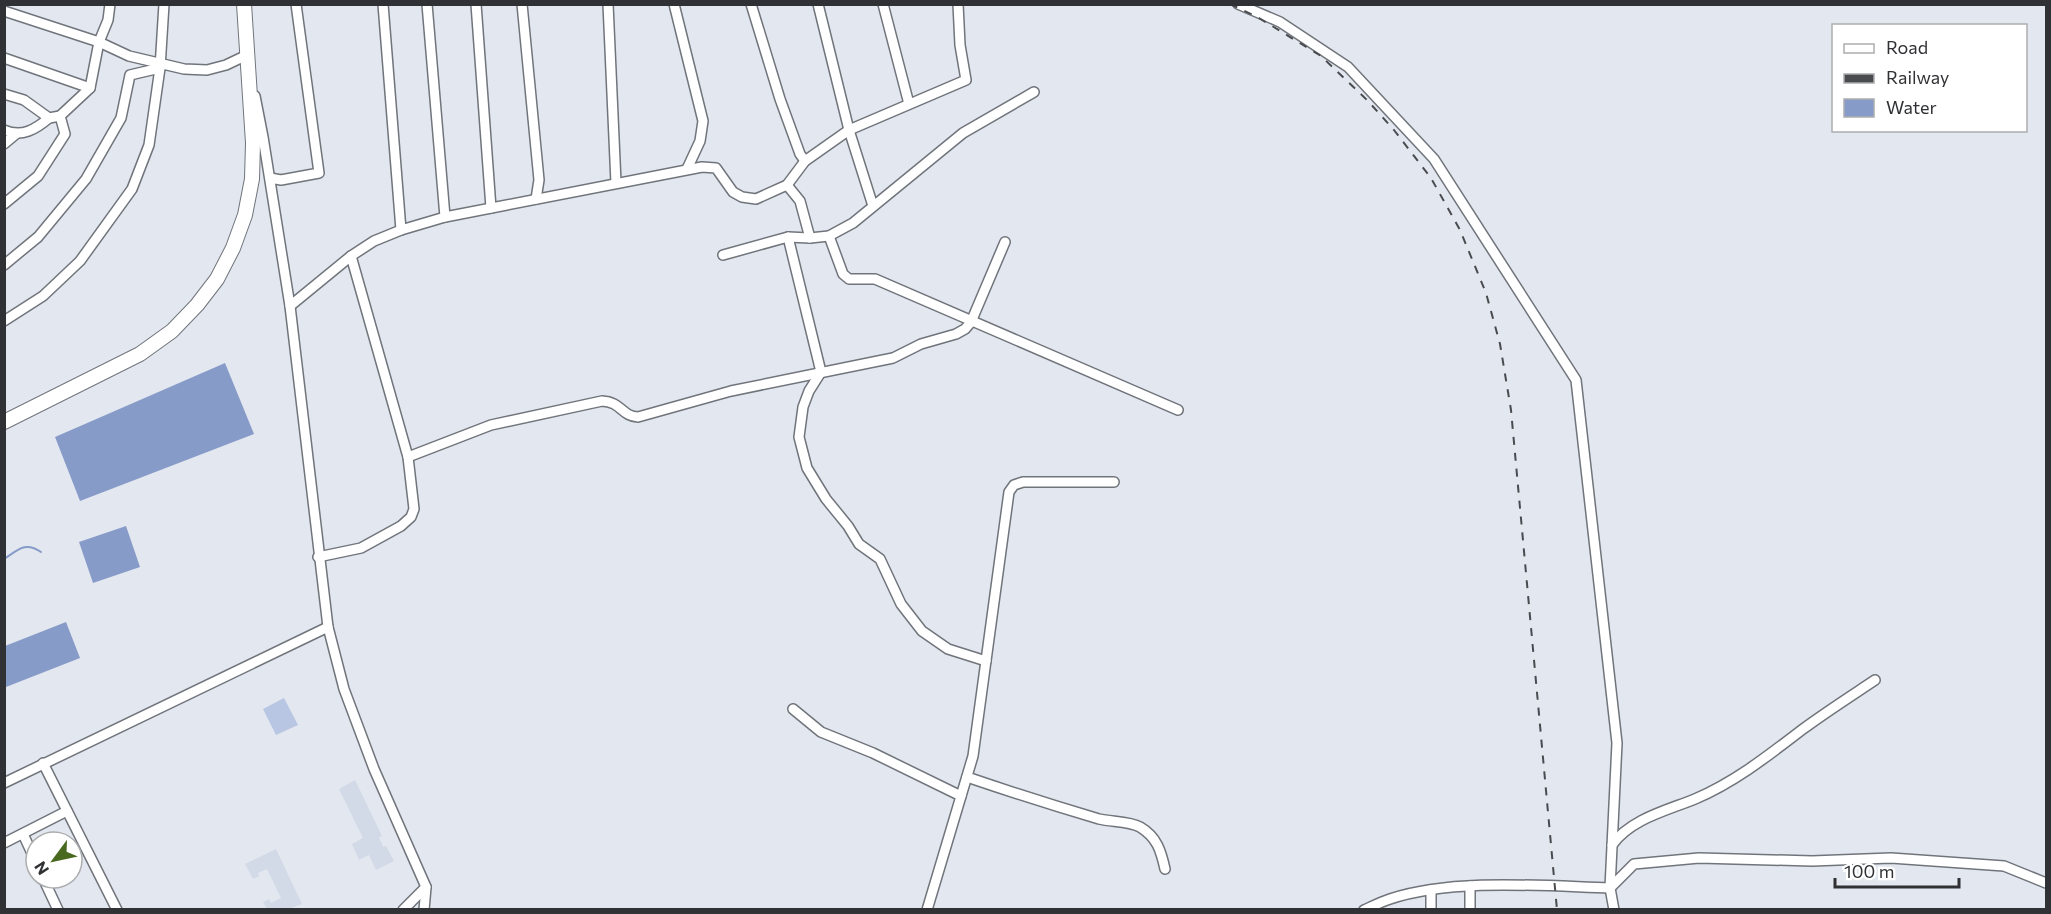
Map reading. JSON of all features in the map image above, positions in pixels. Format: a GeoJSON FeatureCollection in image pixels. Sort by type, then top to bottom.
{"type":"FeatureCollection","features":[{"type":"Feature","properties":{"kind":"street"},"geometry":{"type":"LineString","coordinates":[[4,130],[16,134],[39,127],[49,118],[60,116],[90,88],[99,42],[108,20],[110,4]]}},
{"type":"Feature","properties":{"kind":"street"},"geometry":{"type":"LineString","coordinates":[[4,321],[43,296],[80,261],[132,189],[149,145],[160,66],[164,4]]}},
{"type":"Feature","properties":{"kind":"street"},"geometry":{"type":"LineString","coordinates":[[4,422],[140,354],[172,331],[197,305],[217,279],[233,248],[245,215],[252,178],[253,143],[244,4]]}},
{"type":"Feature","properties":{"kind":"street"},"geometry":{"type":"LineString","coordinates":[[270,178],[281,180],[319,173],[296,4]]}},
{"type":"Feature","properties":{"kind":"street"},"geometry":{"type":"LineString","coordinates":[[383,4],[401,230]]}},
{"type":"Feature","properties":{"kind":"street"},"geometry":{"type":"LineString","coordinates":[[427,4],[445,217]]}},
{"type":"Feature","properties":{"kind":"street"},"geometry":{"type":"LineString","coordinates":[[476,4],[491,208]]}},
{"type":"Feature","properties":{"kind":"street"},"geometry":{"type":"LineString","coordinates":[[522,4],[539,180],[536,199]]}},
{"type":"Feature","properties":{"kind":"street"},"geometry":{"type":"LineString","coordinates":[[608,4],[616,183]]}},
{"type":"Feature","properties":{"kind":"street"},"geometry":{"type":"LineString","coordinates":[[674,4],[703,121],[700,141],[687,170]]}},
{"type":"Feature","properties":{"kind":"street"},"geometry":{"type":"LineString","coordinates":[[751,4],[780,99],[800,154],[805,161]]}},
{"type":"Feature","properties":{"kind":"street"},"geometry":{"type":"LineString","coordinates":[[818,4],[849,130],[873,206]]}},
{"type":"Feature","properties":{"kind":"street"},"geometry":{"type":"LineString","coordinates":[[884,4],[909,104]]}},
{"type":"Feature","properties":{"kind":"street"},"geometry":{"type":"LineString","coordinates":[[290,306],[351,256],[375,241],[401,230],[445,217],[702,167],[716,168],[733,192],[742,197],[756,199],[787,185],[805,161],[849,130],[967,79],[960,45],[958,4]]}},
{"type":"Feature","properties":{"kind":"street"},"geometry":{"type":"LineString","coordinates":[[1238,4],[1280,22],[1348,67],[1434,159],[1576,380],[1617,743],[1610,888],[1614,909]]}},
{"type":"Feature","properties":{"kind":"street"},"geometry":{"type":"LineString","coordinates":[[4,11],[99,42],[129,56],[160,66],[207,70],[226,65],[247,55]]}},
{"type":"Feature","properties":{"kind":"street"},"geometry":{"type":"LineString","coordinates":[[247,55],[270,178],[290,306],[328,627],[344,689],[370,759],[426,887],[422,909],[413,904],[404,908]]}},
{"type":"Feature","properties":{"kind":"street"},"geometry":{"type":"LineString","coordinates":[[4,58],[90,88]]}},
{"type":"Feature","properties":{"kind":"street"},"geometry":{"type":"LineString","coordinates":[[4,265],[38,237],[86,178],[121,118],[130,75],[160,66]]}},
{"type":"Feature","properties":{"kind":"street"},"geometry":{"type":"LineString","coordinates":[[723,255],[788,237],[829,236],[853,223],[963,133],[1034,92]]}},
{"type":"Feature","properties":{"kind":"street"},"geometry":{"type":"LineString","coordinates":[[4,94],[24,100],[49,118]]}},
{"type":"Feature","properties":{"kind":"street"},"geometry":{"type":"LineString","coordinates":[[4,204],[38,176],[65,134],[60,116]]}},
{"type":"Feature","properties":{"kind":"street"},"geometry":{"type":"LineString","coordinates":[[4,144],[16,134]]}},
{"type":"Feature","properties":{"kind":"street"},"geometry":{"type":"LineString","coordinates":[[787,185],[800,201],[810,238]]}},
{"type":"Feature","properties":{"kind":"street"},"geometry":{"type":"LineString","coordinates":[[829,236],[843,274],[849,279],[875,279],[891,288],[961,315],[971,322],[1178,410]]}},
{"type":"Feature","properties":{"kind":"street"},"geometry":{"type":"LineString","coordinates":[[788,237],[821,372],[809,391],[803,407],[799,437],[807,468],[826,499],[860,544],[879,559],[901,604],[922,632],[948,649],[986,661]]}},
{"type":"Feature","properties":{"kind":"street"},"geometry":{"type":"LineString","coordinates":[[408,457],[491,425],[602,401],[611,402],[631,416],[638,417],[731,391],[893,358],[921,344],[956,334],[965,329],[971,322],[1005,242]]}},
{"type":"Feature","properties":{"kind":"street"},"geometry":{"type":"LineString","coordinates":[[318,557],[361,548],[401,526],[411,518],[414,509],[408,457],[351,256]]}},
{"type":"Feature","properties":{"kind":"street"},"geometry":{"type":"LineString","coordinates":[[927,909],[973,756],[1009,492],[1014,485],[1023,482],[1114,482]]}},
{"type":"Feature","properties":{"kind":"street"},"geometry":{"type":"LineString","coordinates":[[4,783],[328,627]]}},
{"type":"Feature","properties":{"kind":"street"},"geometry":{"type":"LineString","coordinates":[[1612,845],[1632,826],[1697,798],[1735,778],[1875,680]]}},
{"type":"Feature","properties":{"kind":"street"},"geometry":{"type":"LineString","coordinates":[[793,709],[821,732],[873,753],[961,796]]}},
{"type":"Feature","properties":{"kind":"street"},"geometry":{"type":"LineString","coordinates":[[43,763],[116,907],[105,909]]}},
{"type":"Feature","properties":{"kind":"street"},"geometry":{"type":"LineString","coordinates":[[967,777],[1077,813],[1106,821],[1139,826],[1156,840],[1162,853],[1165,869]]}},
{"type":"Feature","properties":{"kind":"street"},"geometry":{"type":"LineString","coordinates":[[4,843],[67,811]]}},
{"type":"Feature","properties":{"kind":"street"},"geometry":{"type":"LineString","coordinates":[[1364,909],[1387,905],[1431,890],[1470,886],[1610,888],[1634,864],[1699,858],[1812,861],[1891,858],[1968,863],[2004,866],[2046,883]]}},
{"type":"Feature","properties":{"kind":"street"},"geometry":{"type":"LineString","coordinates":[[1470,886],[1470,909]]}},
{"type":"Feature","properties":{"kind":"street"},"geometry":{"type":"LineString","coordinates":[[404,908],[426,887]]}},
{"type":"Feature","properties":{"kind":"street"},"geometry":{"type":"LineString","coordinates":[[49,890],[58,909]]}},
{"type":"Feature","properties":{"kind":"street"},"geometry":{"type":"LineString","coordinates":[[1431,890],[1431,909]]}},
{"type":"Feature","properties":{"kind":"shaded area"},"geometry":{"type":"Polygon","coordinates":[[[284,698],[298,725],[276,735],[263,709],[284,698]]]}},
{"type":"Feature","properties":{"kind":"shaded area"},"geometry":{"type":"Polygon","coordinates":[[[355,780],[382,836],[379,837],[383,847],[386,846],[394,861],[376,870],[369,855],[359,860],[352,844],[363,838],[339,789],[355,780]]]}},
{"type":"Feature","properties":{"kind":"shaded area"},"geometry":{"type":"Polygon","coordinates":[[[276,849],[302,904],[289,909],[267,909],[263,902],[269,899],[271,903],[281,898],[267,869],[258,873],[259,876],[253,879],[245,864],[276,849]]]}},
{"type":"Feature","properties":{"kind":"water"},"geometry":{"type":"Polygon","coordinates":[[[225,363],[254,434],[80,501],[55,437],[225,363]]]}},
{"type":"Feature","properties":{"kind":"water"},"geometry":{"type":"Polygon","coordinates":[[[126,526],[140,567],[93,583],[79,542],[126,526]]]}},
{"type":"Feature","properties":{"kind":"water"},"geometry":{"type":"Polygon","coordinates":[[[66,622],[80,658],[6,687],[4,682],[5,646],[66,622]]]}},
{"type":"Feature","properties":{"kind":"waterway"},"geometry":{"type":"LineString","coordinates":[[4,559],[26,547],[41,552]]}},
{"type":"Feature","properties":{"kind":"railway"},"geometry":{"type":"LineString","coordinates":[[1230,4],[1259,18],[1321,56],[1368,101],[1394,130],[1431,178],[1460,230],[1486,293],[1500,344],[1511,410],[1557,910]]}}]}
